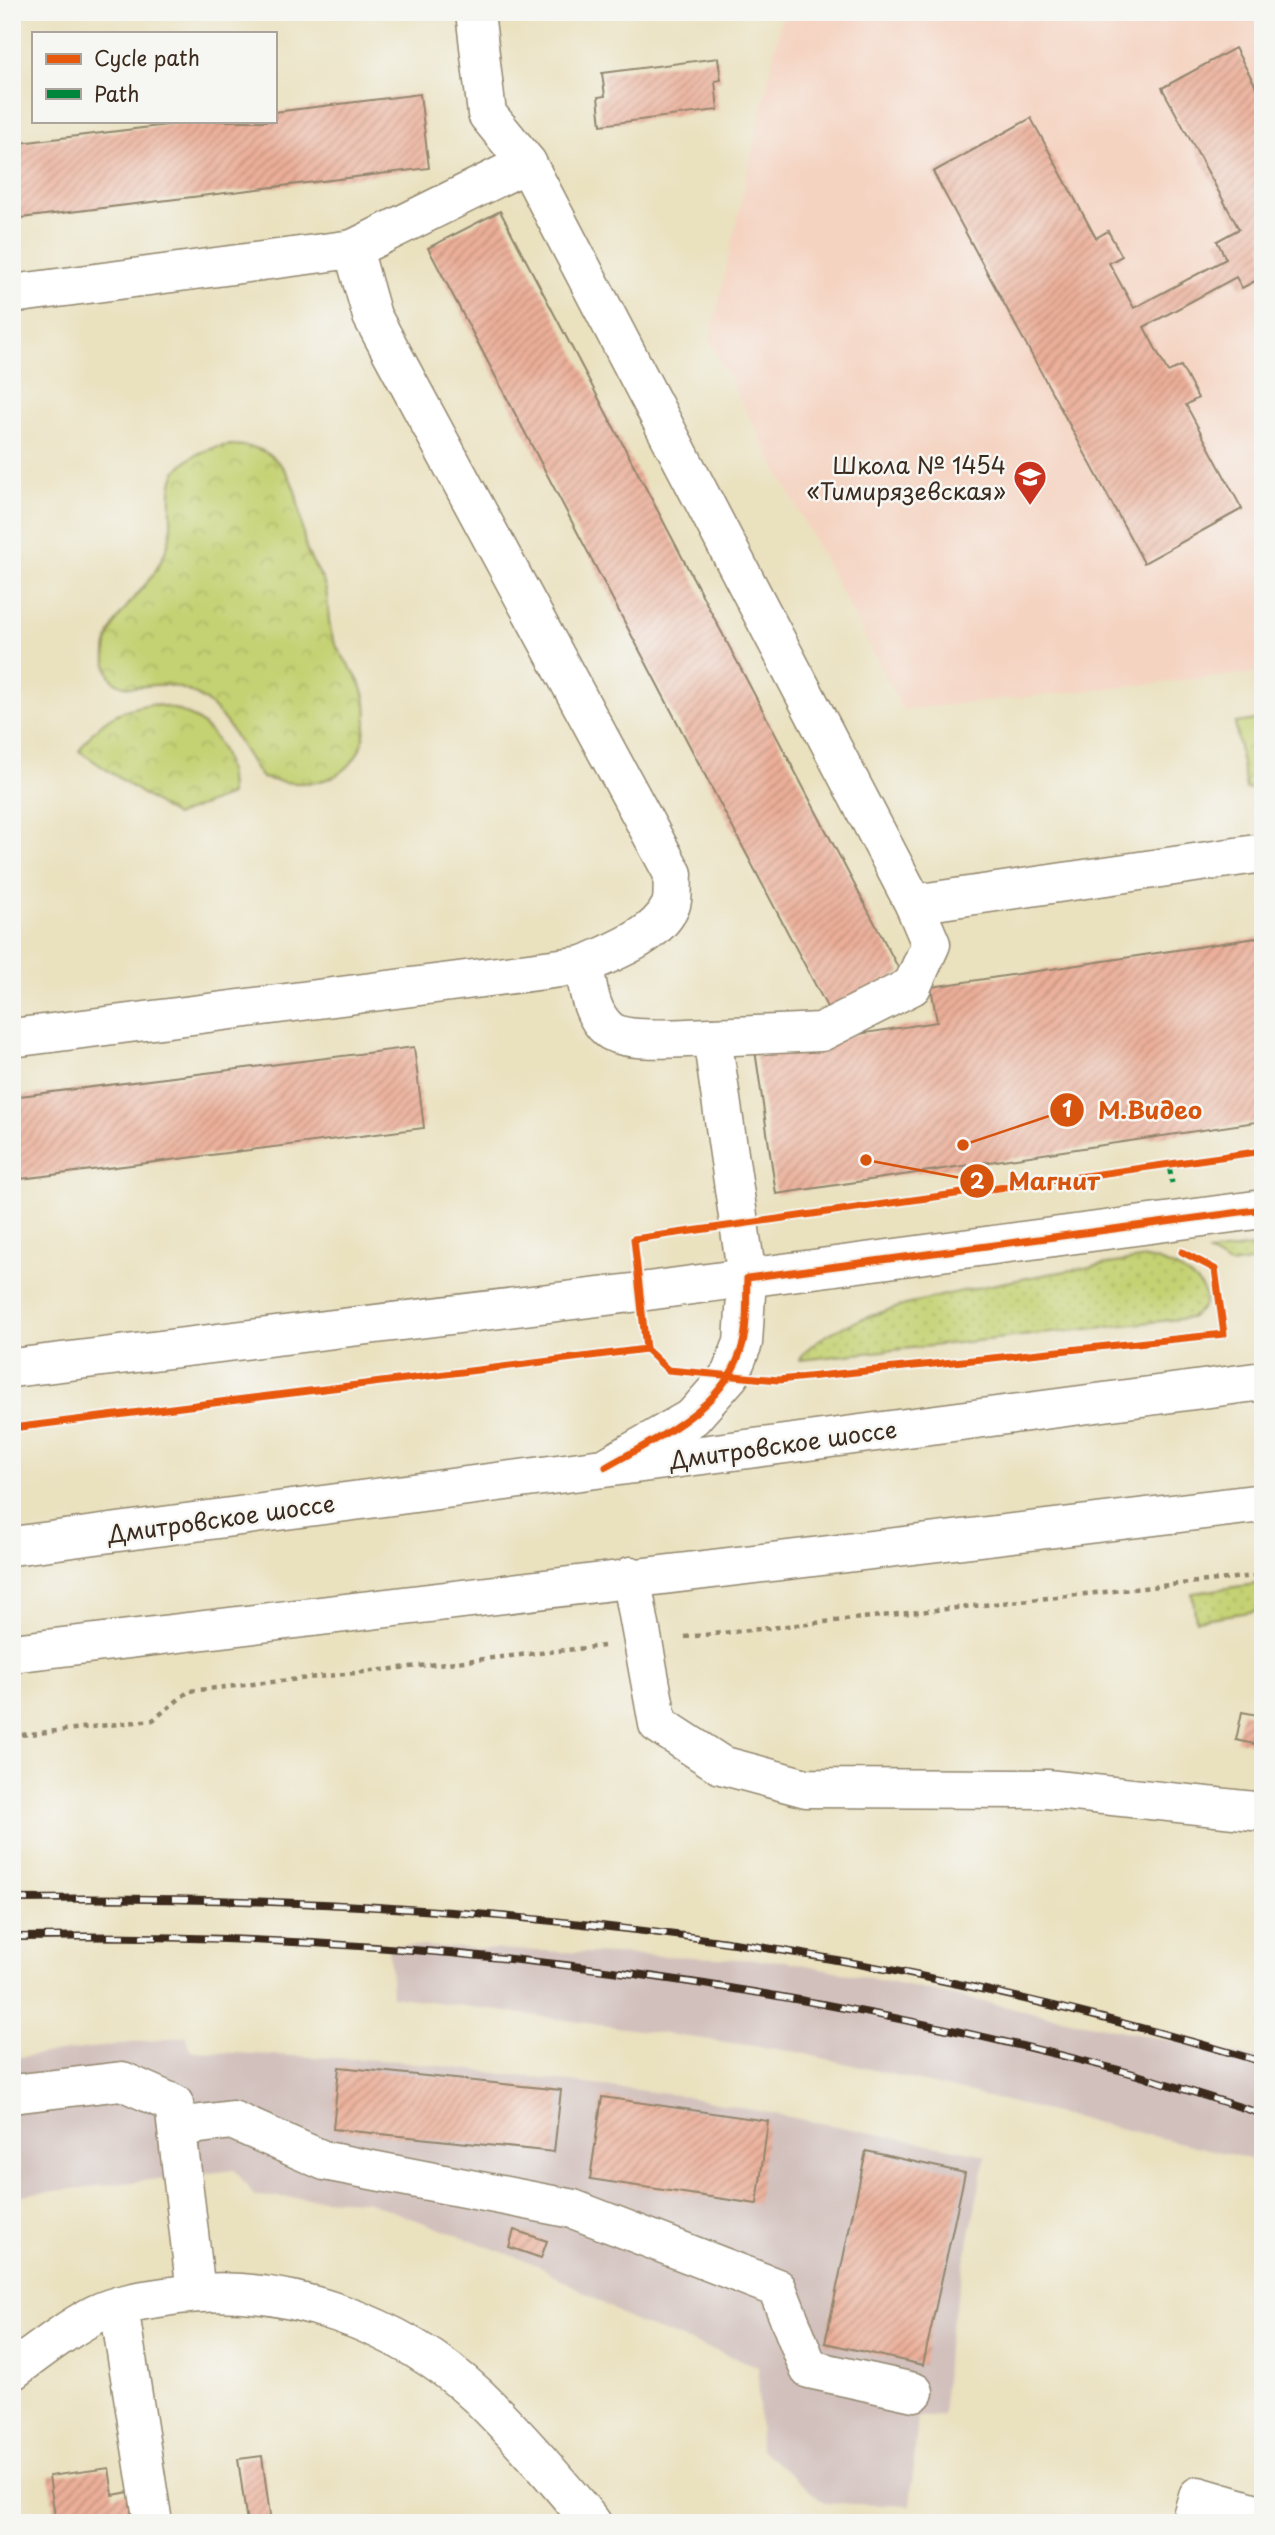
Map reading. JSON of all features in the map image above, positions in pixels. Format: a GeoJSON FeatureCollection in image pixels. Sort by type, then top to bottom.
{"type":"FeatureCollection","features":[{"type":"Feature","properties":{"kind":"main road"},"geometry":{"type":"LineString","coordinates":[[475,12],[487,114],[527,163],[914,904],[931,944],[912,986],[821,1032],[712,1037],[633,1037],[610,1030],[590,1000],[584,965]]}},
{"type":"Feature","properties":{"kind":"main road"},"geometry":{"type":"LineString","coordinates":[[12,294],[353,249],[527,163]]}},
{"type":"Feature","properties":{"kind":"main road"},"geometry":{"type":"LineString","coordinates":[[12,1038],[584,965],[624,946],[657,924],[671,906],[673,874],[372,316],[353,249]]}},
{"type":"Feature","properties":{"kind":"main road"},"geometry":{"type":"LineString","coordinates":[[914,904],[1263,853]]}},
{"type":"Feature","properties":{"kind":"main road"},"geometry":{"type":"LineString","coordinates":[[606,1467],[693,1417],[730,1374],[743,1343],[747,1278],[712,1037]]}},
{"type":"Feature","properties":{"kind":"main road"},"geometry":{"type":"LineString","coordinates":[[12,1368],[747,1278],[1263,1209]]}},
{"type":"Feature","properties":{"kind":"main road","name":"Дмитровское шоссе"},"geometry":{"type":"LineString","coordinates":[[12,1546],[1263,1381]]}},
{"type":"Feature","properties":{"kind":"main road"},"geometry":{"type":"LineString","coordinates":[[12,1653],[631,1576],[1263,1503]]}},
{"type":"Feature","properties":{"kind":"main road"},"geometry":{"type":"LineString","coordinates":[[631,1576],[658,1724],[721,1765],[806,1788],[1047,1790],[1263,1812]]}},
{"type":"Feature","properties":{"kind":"main road"},"geometry":{"type":"LineString","coordinates":[[12,2094],[122,2081],[174,2104],[196,2293]]}},
{"type":"Feature","properties":{"kind":"main road"},"geometry":{"type":"LineString","coordinates":[[177,2127],[232,2120],[325,2161],[573,2210],[776,2288],[809,2369],[914,2392]]}},
{"type":"Feature","properties":{"kind":"main road"},"geometry":{"type":"LineString","coordinates":[[12,2371],[98,2313],[119,2307],[196,2293],[233,2292],[283,2298],[355,2318],[423,2354],[476,2395],[547,2469],[592,2523]]}},
{"type":"Feature","properties":{"kind":"main road"},"geometry":{"type":"LineString","coordinates":[[119,2307],[153,2523]]}},
{"type":"Feature","properties":{"kind":"main road"},"geometry":{"type":"LineString","coordinates":[[1190,2523],[1198,2497],[1263,2515]]}},
{"type":"Feature","properties":{"kind":"path"},"geometry":{"type":"LineString","coordinates":[[633,1351],[646,1349]]}},
{"type":"Feature","properties":{"kind":"shaded area","name":"Школа № 1454 «Тимирязевская»"},"geometry":{"type":"Polygon","coordinates":[[[783,12],[1263,12],[1263,672],[903,710],[710,342],[783,12]]]}},
{"type":"Feature","properties":{"kind":"shaded area"},"geometry":{"type":"Polygon","coordinates":[[[389,1945],[787,1961],[1263,2060],[1263,2162],[797,2052],[392,1996],[389,1945]]]}},
{"type":"Feature","properties":{"kind":"shaded area"},"geometry":{"type":"Polygon","coordinates":[[[187,2036],[190,2051],[399,2061],[676,2095],[986,2155],[947,2348],[943,2416],[918,2417],[910,2506],[824,2503],[760,2449],[758,2366],[637,2323],[537,2265],[366,2201],[254,2196],[235,2170],[12,2196],[12,2058],[187,2036]]]}},
{"type":"Feature","properties":{"kind":"green space"},"geometry":{"type":"Polygon","coordinates":[[[231,445],[251,447],[268,454],[279,463],[292,482],[306,548],[328,598],[332,637],[364,693],[366,720],[358,752],[349,765],[325,780],[295,783],[262,778],[224,720],[200,697],[185,689],[166,685],[120,685],[112,679],[108,669],[106,647],[115,623],[156,570],[168,545],[171,491],[175,474],[184,463],[197,455],[231,445]]]}},
{"type":"Feature","properties":{"kind":"green space"},"geometry":{"type":"Polygon","coordinates":[[[151,704],[186,714],[210,732],[225,759],[230,795],[175,816],[79,751],[93,732],[118,713],[151,704]]]}},
{"type":"Feature","properties":{"kind":"green space"},"geometry":{"type":"Polygon","coordinates":[[[1263,719],[1263,786],[1246,789],[1235,723],[1263,719]]]}},
{"type":"Feature","properties":{"kind":"green space"},"geometry":{"type":"Polygon","coordinates":[[[1263,1245],[1263,1260],[1230,1265],[1209,1253],[1263,1245]]]}},
{"type":"Feature","properties":{"kind":"green space"},"geometry":{"type":"Polygon","coordinates":[[[1146,1258],[1170,1265],[1194,1280],[1202,1289],[1205,1298],[1202,1308],[1190,1318],[800,1360],[819,1340],[856,1322],[904,1306],[1015,1280],[1146,1258]]]}},
{"type":"Feature","properties":{"kind":"green space"},"geometry":{"type":"Polygon","coordinates":[[[1263,1583],[1263,1610],[1196,1620],[1192,1593],[1263,1583]]]}},
{"type":"Feature","properties":{"kind":"building"},"geometry":{"type":"Polygon","coordinates":[[[1235,48],[1263,99],[1263,277],[1242,288],[1236,277],[1144,327],[1168,372],[1181,366],[1198,398],[1186,405],[1242,509],[1144,563],[933,172],[1031,118],[1096,238],[1108,231],[1122,256],[1109,263],[1134,308],[1226,259],[1217,241],[1239,229],[1162,88],[1235,48]]]}},
{"type":"Feature","properties":{"kind":"building"},"geometry":{"type":"Polygon","coordinates":[[[718,58],[721,80],[715,81],[718,110],[601,125],[598,97],[605,96],[602,73],[718,58]]]}},
{"type":"Feature","properties":{"kind":"building"},"geometry":{"type":"Polygon","coordinates":[[[420,94],[429,168],[12,219],[12,144],[192,122],[276,122],[276,112],[420,94]]]}},
{"type":"Feature","properties":{"kind":"building"},"geometry":{"type":"Polygon","coordinates":[[[500,211],[901,973],[829,1011],[428,248],[500,211]]]}},
{"type":"Feature","properties":{"kind":"building"},"geometry":{"type":"Polygon","coordinates":[[[1263,937],[1263,1121],[776,1194],[755,1050],[937,1022],[931,987],[1263,937]]]}},
{"type":"Feature","properties":{"kind":"building"},"geometry":{"type":"Polygon","coordinates":[[[414,1047],[424,1128],[12,1180],[12,1097],[414,1047]]]}},
{"type":"Feature","properties":{"kind":"building"},"geometry":{"type":"Polygon","coordinates":[[[1242,1712],[1263,1716],[1263,1746],[1236,1740],[1242,1712]]]}},
{"type":"Feature","properties":{"kind":"building"},"geometry":{"type":"Polygon","coordinates":[[[339,2067],[561,2090],[554,2152],[333,2129],[339,2067]]]}},
{"type":"Feature","properties":{"kind":"building"},"geometry":{"type":"Polygon","coordinates":[[[602,2097],[768,2121],[757,2204],[590,2179],[602,2097]]]}},
{"type":"Feature","properties":{"kind":"building"},"geometry":{"type":"Polygon","coordinates":[[[866,2151],[965,2173],[923,2365],[825,2343],[866,2151]]]}},
{"type":"Feature","properties":{"kind":"building"},"geometry":{"type":"Polygon","coordinates":[[[514,2230],[547,2241],[541,2258],[509,2247],[514,2230]]]}},
{"type":"Feature","properties":{"kind":"building"},"geometry":{"type":"Polygon","coordinates":[[[262,2456],[271,2523],[247,2523],[238,2459],[262,2456]]]}},
{"type":"Feature","properties":{"kind":"building"},"geometry":{"type":"Polygon","coordinates":[[[109,2468],[113,2495],[129,2492],[133,2523],[56,2523],[49,2476],[109,2468]]]}},
{"type":"Feature","properties":{"kind":"railway"},"geometry":{"type":"LineString","coordinates":[[12,1899],[182,1899],[353,1906],[522,1918],[691,1937],[908,1973],[1051,2005],[1263,2062]]}},
{"type":"Feature","properties":{"kind":"railway"},"geometry":{"type":"LineString","coordinates":[[12,1937],[152,1937],[292,1942],[572,1966],[711,1985],[849,2009],[987,2038],[1123,2071],[1263,2114]]}},
{"type":"Feature","properties":{"kind":"marked path"},"geometry":{"type":"LineString","coordinates":[[1169,1165],[1172,1183]]}},
{"type":"Feature","properties":{"kind":"cycle path"},"geometry":{"type":"LineString","coordinates":[[1182,1252],[1215,1269],[1224,1334],[778,1380],[668,1370],[646,1349],[634,1239],[1263,1151]]}},
{"type":"Feature","properties":{"kind":"cycle path"},"geometry":{"type":"LineString","coordinates":[[606,1467],[668,1432],[706,1403],[722,1386],[735,1366],[745,1335],[747,1278],[1263,1209]]}},
{"type":"Feature","properties":{"kind":"cycle path"},"geometry":{"type":"LineString","coordinates":[[12,1428],[646,1349]]}},
{"type":"Feature","properties":{"kind":"place","name":"Школа № 1454 «Тимирязевская»"},"geometry":{"type":"Point","coordinates":[1030,507]}},
{"type":"Feature","properties":{"kind":"place","name":"М.Видео"},"geometry":{"type":"Point","coordinates":[963,1145]}},
{"type":"Feature","properties":{"kind":"place","name":"Магнит"},"geometry":{"type":"Point","coordinates":[866,1160]}}]}
